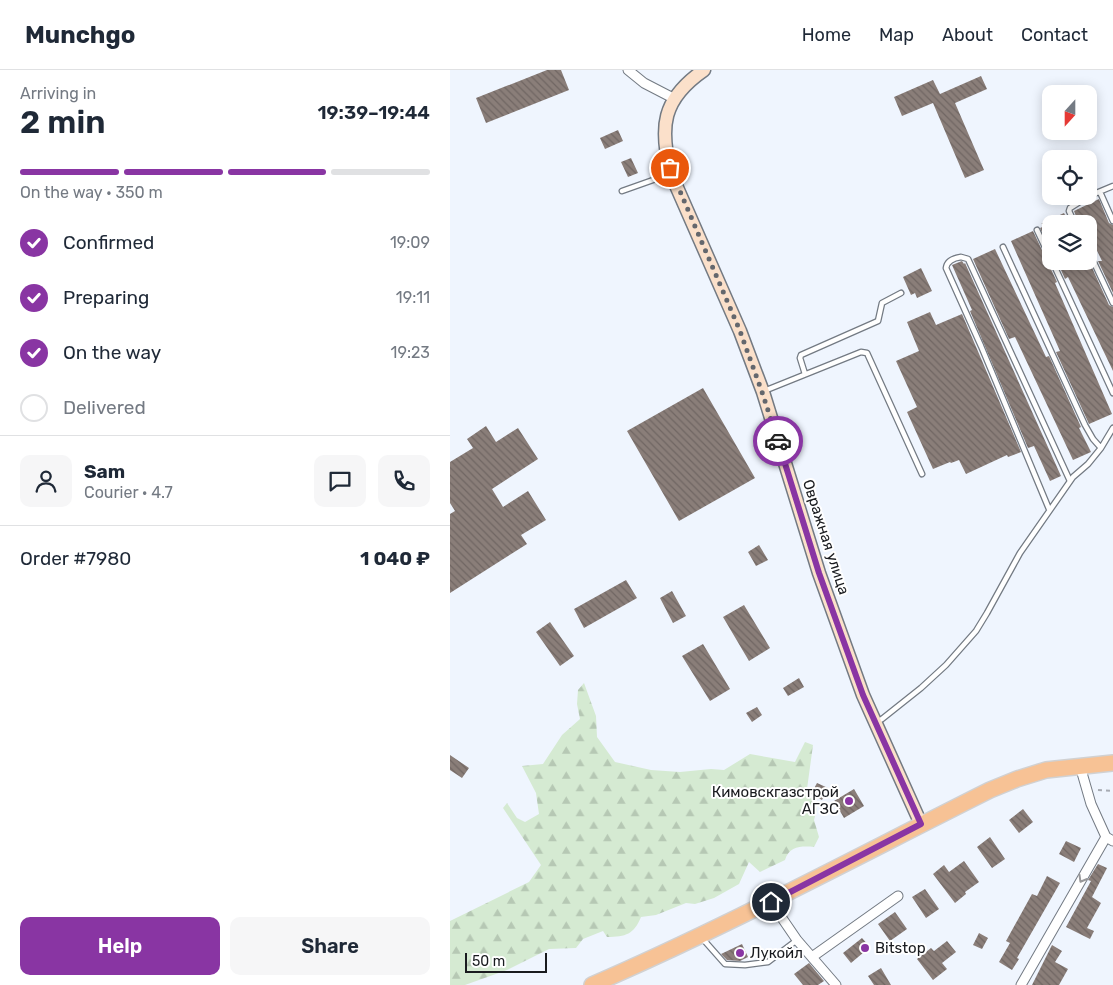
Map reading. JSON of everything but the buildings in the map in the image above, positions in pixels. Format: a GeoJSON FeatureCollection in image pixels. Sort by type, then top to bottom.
{"type":"FeatureCollection","features":[{"type":"Feature","properties":{"kind":"main road"},"geometry":{"type":"LineString","coordinates":[[592,985],[663,954],[771,902],[990,790],[1046,770],[1113,763]]}},
{"type":"Feature","properties":{"kind":"street"},"geometry":{"type":"LineString","coordinates":[[628,70],[644,84],[673,98]]}},
{"type":"Feature","properties":{"kind":"street","name":"Овражная улица"},"geometry":{"type":"LineString","coordinates":[[704,70],[686,84],[673,98],[666,120],[664,146],[671,174],[740,331],[762,392],[819,573],[863,695],[921,824]]}},
{"type":"Feature","properties":{"kind":"street"},"geometry":{"type":"LineString","coordinates":[[1021,985],[1110,839],[1091,804],[1080,766]]}},
{"type":"Feature","properties":{"kind":"street"},"geometry":{"type":"LineString","coordinates":[[812,957],[898,896]]}},
{"type":"Feature","properties":{"kind":"street"},"geometry":{"type":"LineString","coordinates":[[771,902],[797,940],[836,985]]}},
{"type":"Feature","properties":{"kind":"lane"},"geometry":{"type":"LineString","coordinates":[[622,191],[671,174]]}},
{"type":"Feature","properties":{"kind":"lane"},"geometry":{"type":"LineString","coordinates":[[1097,193],[1113,186]]}},
{"type":"Feature","properties":{"kind":"lane"},"geometry":{"type":"LineString","coordinates":[[1100,192],[1113,221]]}},
{"type":"Feature","properties":{"kind":"lane"},"geometry":{"type":"LineString","coordinates":[[1071,215],[1070,208],[1075,205]]}},
{"type":"Feature","properties":{"kind":"lane"},"geometry":{"type":"LineString","coordinates":[[1037,230],[1042,240]]}},
{"type":"Feature","properties":{"kind":"lane"},"geometry":{"type":"LineString","coordinates":[[1003,247],[1085,425],[1093,439],[1102,448]]}},
{"type":"Feature","properties":{"kind":"lane"},"geometry":{"type":"LineString","coordinates":[[1049,509],[981,346],[946,268],[950,261],[961,257],[968,260],[1070,481]]}},
{"type":"Feature","properties":{"kind":"lane"},"geometry":{"type":"LineString","coordinates":[[1097,268],[1113,303]]}},
{"type":"Feature","properties":{"kind":"lane"},"geometry":{"type":"LineString","coordinates":[[1057,270],[1113,393]]}},
{"type":"Feature","properties":{"kind":"lane"},"geometry":{"type":"LineString","coordinates":[[805,374],[800,358],[801,355],[878,321],[882,303],[901,293]]}},
{"type":"Feature","properties":{"kind":"lane"},"geometry":{"type":"LineString","coordinates":[[762,392],[861,352],[867,354],[922,474]]}},
{"type":"Feature","properties":{"kind":"lane"},"geometry":{"type":"LineString","coordinates":[[874,723],[940,671],[976,630],[988,613],[1020,553],[1049,509],[1070,481],[1102,448],[1113,428]]}},
{"type":"Feature","properties":{"kind":"lane"},"geometry":{"type":"LineString","coordinates":[[700,936],[726,964],[745,965],[768,962],[797,940]]}},
{"type":"Feature","properties":{"kind":"path"},"geometry":{"type":"LineString","coordinates":[[1087,790],[1113,791]]}},
{"type":"Feature","properties":{"kind":"green space"},"geometry":{"type":"Polygon","coordinates":[[[584,683],[596,716],[597,737],[615,762],[651,770],[680,772],[711,769],[724,770],[750,754],[795,762],[805,742],[813,745],[807,789],[817,809],[814,820],[819,837],[814,847],[793,849],[785,860],[760,872],[749,862],[739,884],[714,898],[695,904],[686,903],[656,915],[641,917],[632,931],[624,935],[607,937],[603,931],[583,939],[576,948],[549,949],[507,970],[465,985],[450,985],[450,921],[529,882],[541,865],[503,808],[507,803],[517,818],[525,822],[539,814],[536,793],[522,766],[543,764],[562,735],[580,719],[577,704],[578,690],[584,683]]]}},
{"type":"Feature","properties":{"kind":"way so far"},"geometry":{"type":"LineString","coordinates":[[670,168],[740,331],[778,441]]}},
{"type":"Feature","properties":{"kind":"place","name":"Кимовскгазстрой АГЗС"},"geometry":{"type":"Point","coordinates":[849,801]}},
{"type":"Feature","properties":{"kind":"place","name":"Bitstop"},"geometry":{"type":"Point","coordinates":[865,948]}},
{"type":"Feature","properties":{"kind":"place","name":"Лукойл"},"geometry":{"type":"Point","coordinates":[740,953]}},
{"type":"Feature","properties":{"kind":"route"},"geometry":{"type":"LineString","coordinates":[[771,902],[921,824],[863,695],[819,573],[778,441]]}}]}
